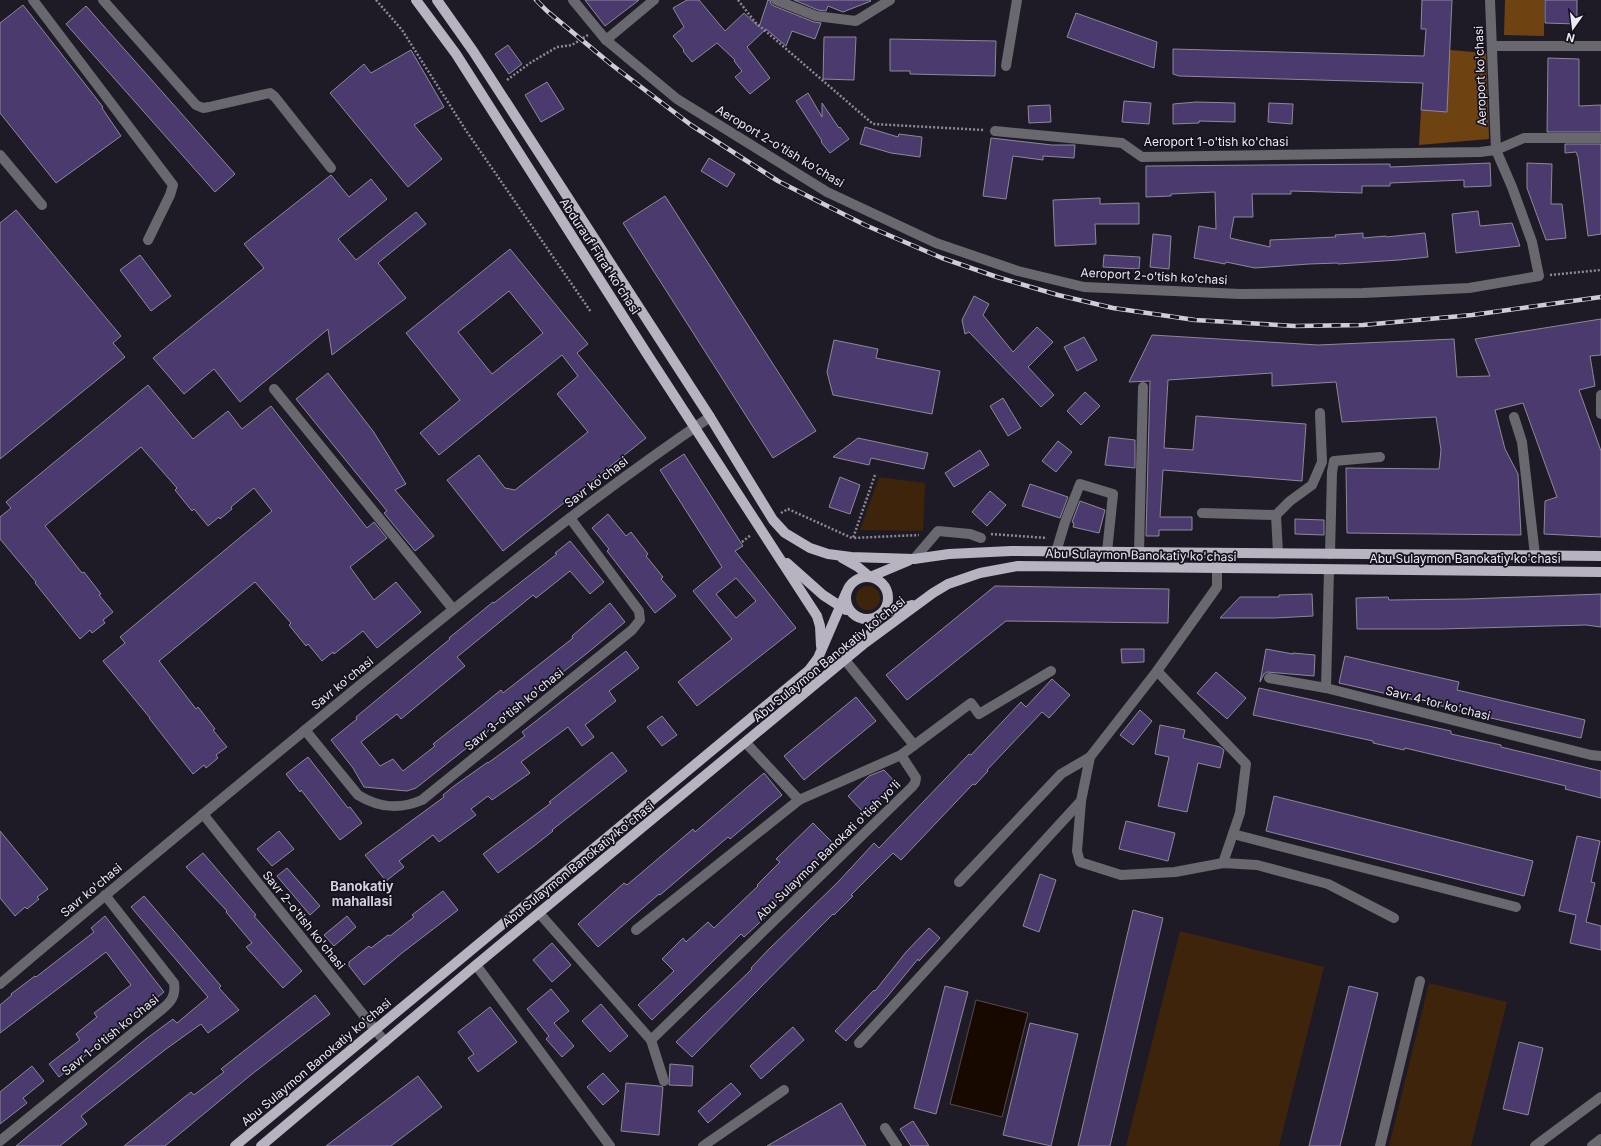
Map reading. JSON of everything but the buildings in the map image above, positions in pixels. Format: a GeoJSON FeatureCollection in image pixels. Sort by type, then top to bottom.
{"type":"FeatureCollection","features":[{"type":"Feature","properties":{"kind":"main road","name":"Abdurauf Fitrat ko'chasi"},"geometry":{"type":"LineString","coordinates":[[416,0],[456,54],[759,529],[817,616],[821,636],[818,658]]}},
{"type":"Feature","properties":{"kind":"main road","name":"Abdurauf Fitrat ko'chasi"},"geometry":{"type":"LineString","coordinates":[[436,0],[497,88],[710,417],[773,520]]}},
{"type":"Feature","properties":{"kind":"main road","name":"Abu Sulaymon Banokatiy ko'chasi"},"geometry":{"type":"LineString","coordinates":[[773,520],[785,533],[802,544],[819,551],[864,558],[914,559],[949,554],[1011,551],[1601,556]]}},
{"type":"Feature","properties":{"kind":"main road","name":"Abdurauf Fitrat ko'chasi"},"geometry":{"type":"LineString","coordinates":[[759,529],[772,546],[799,575],[823,596],[855,616]]}},
{"type":"Feature","properties":{"kind":"main road"},"geometry":{"type":"LineString","coordinates":[[838,555],[858,567],[870,577],[881,582],[888,593],[887,605],[879,615],[865,643]]}},
{"type":"Feature","properties":{"kind":"main road"},"geometry":{"type":"LineString","coordinates":[[914,559],[870,577],[858,579],[846,593],[847,606],[855,616],[867,619],[919,603]]}},
{"type":"Feature","properties":{"kind":"main road","name":"Abu Sulaymon Banokatiy ko'chasi"},"geometry":{"type":"LineString","coordinates":[[261,1146],[476,965],[865,643],[919,603],[948,584],[963,578],[1018,566],[1601,572]]}},
{"type":"Feature","properties":{"kind":"main road","name":"Abu Sulaymon Banokatiy ko'chasi"},"geometry":{"type":"LineString","coordinates":[[235,1146],[809,670],[818,658],[846,593]]}},
{"type":"Feature","properties":{"kind":"street"},"geometry":{"type":"LineString","coordinates":[[33,0],[173,185],[170,195],[148,240]]}},
{"type":"Feature","properties":{"kind":"street"},"geometry":{"type":"LineString","coordinates":[[103,0],[196,105],[203,108],[270,93],[331,168]]}},
{"type":"Feature","properties":{"kind":"street","name":"Aeroport 2-o'tish ko'chasi"},"geometry":{"type":"LineString","coordinates":[[573,0],[606,40],[677,99],[827,192],[936,243],[1018,271],[1084,287],[1240,294],[1363,293],[1469,288],[1539,276]]}},
{"type":"Feature","properties":{"kind":"street"},"geometry":{"type":"LineString","coordinates":[[606,40],[654,0]]}},
{"type":"Feature","properties":{"kind":"street"},"geometry":{"type":"LineString","coordinates":[[776,0],[816,16],[856,21],[890,0]]}},
{"type":"Feature","properties":{"kind":"street"},"geometry":{"type":"LineString","coordinates":[[1006,66],[1017,0]]}},
{"type":"Feature","properties":{"kind":"street","name":"Aeroport ko'chasi"},"geometry":{"type":"LineString","coordinates":[[1490,0],[1496,150]]}},
{"type":"Feature","properties":{"kind":"street"},"geometry":{"type":"LineString","coordinates":[[1492,46],[1601,46]]}},
{"type":"Feature","properties":{"kind":"street","name":"Aeroport 1-o'tish ko'chasi"},"geometry":{"type":"LineString","coordinates":[[995,131],[1122,143],[1142,156],[1480,152],[1496,150],[1524,138],[1601,138]]}},
{"type":"Feature","properties":{"kind":"street"},"geometry":{"type":"LineString","coordinates":[[1496,150],[1512,187],[1532,242],[1539,276]]}},
{"type":"Feature","properties":{"kind":"street"},"geometry":{"type":"LineString","coordinates":[[0,155],[42,205]]}},
{"type":"Feature","properties":{"kind":"street"},"geometry":{"type":"LineString","coordinates":[[1139,552],[1143,387]]}},
{"type":"Feature","properties":{"kind":"street"},"geometry":{"type":"LineString","coordinates":[[274,389],[453,609]]}},
{"type":"Feature","properties":{"kind":"street"},"geometry":{"type":"LineString","coordinates":[[1601,395],[1601,414]]}},
{"type":"Feature","properties":{"kind":"street"},"geometry":{"type":"LineString","coordinates":[[1202,513],[1276,515],[1290,501],[1312,485],[1322,462],[1320,413]]}},
{"type":"Feature","properties":{"kind":"street","name":"Savr ko'chasi"},"geometry":{"type":"LineString","coordinates":[[0,984],[105,895],[453,609],[570,518],[679,437],[710,417]]}},
{"type":"Feature","properties":{"kind":"street"},"geometry":{"type":"LineString","coordinates":[[1514,418],[1522,442],[1535,555]]}},
{"type":"Feature","properties":{"kind":"street"},"geometry":{"type":"LineString","coordinates":[[1330,554],[1332,472],[1334,461],[1380,457]]}},
{"type":"Feature","properties":{"kind":"street"},"geometry":{"type":"LineString","coordinates":[[1056,552],[1065,522],[1080,484],[1113,494],[1107,552]]}},
{"type":"Feature","properties":{"kind":"street"},"geometry":{"type":"LineString","coordinates":[[1276,515],[1278,553]]}},
{"type":"Feature","properties":{"kind":"street","name":"Savr 3-o'tish ko'chasi"},"geometry":{"type":"LineString","coordinates":[[305,730],[358,795],[374,803],[390,807],[407,806],[422,800],[632,630],[640,620],[639,610],[570,518]]}},
{"type":"Feature","properties":{"kind":"street"},"geometry":{"type":"LineString","coordinates":[[914,559],[938,532],[970,534],[981,538]]}},
{"type":"Feature","properties":{"kind":"street"},"geometry":{"type":"LineString","coordinates":[[959,882],[1061,774],[1090,757],[1157,671],[1217,588],[1216,553]]}},
{"type":"Feature","properties":{"kind":"street"},"geometry":{"type":"LineString","coordinates":[[1326,688],[1329,570]]}},
{"type":"Feature","properties":{"kind":"street"},"geometry":{"type":"LineString","coordinates":[[845,660],[914,745]]}},
{"type":"Feature","properties":{"kind":"street"},"geometry":{"type":"LineString","coordinates":[[636,930],[799,800],[901,755],[971,704],[979,714],[1051,671]]}},
{"type":"Feature","properties":{"kind":"street"},"geometry":{"type":"LineString","coordinates":[[1157,671],[1246,764],[1240,813],[1224,863]]}},
{"type":"Feature","properties":{"kind":"street","name":"Savr 4-tor ko'chasi"},"geometry":{"type":"LineString","coordinates":[[1269,678],[1326,688],[1601,756]]}},
{"type":"Feature","properties":{"kind":"street"},"geometry":{"type":"LineString","coordinates":[[746,742],[799,800]]}},
{"type":"Feature","properties":{"kind":"street","name":"Abu Sulaymon Banokati o'tish yo'li"},"geometry":{"type":"LineString","coordinates":[[651,1040],[912,787],[916,778],[901,755]]}},
{"type":"Feature","properties":{"kind":"street"},"geometry":{"type":"LineString","coordinates":[[1090,757],[1081,801],[1078,851],[1080,862],[1121,875],[1175,872],[1224,863],[1257,865],[1328,884],[1394,918]]}},
{"type":"Feature","properties":{"kind":"street"},"geometry":{"type":"LineString","coordinates":[[859,1043],[1081,801]]}},
{"type":"Feature","properties":{"kind":"street","name":"Savr 2-o'tish ko'chasi"},"geometry":{"type":"LineString","coordinates":[[203,814],[385,1042]]}},
{"type":"Feature","properties":{"kind":"street"},"geometry":{"type":"LineString","coordinates":[[1233,834],[1516,907]]}},
{"type":"Feature","properties":{"kind":"street","name":"Savr 1-o'tish ko'chasi"},"geometry":{"type":"LineString","coordinates":[[0,1140],[162,1010],[175,995],[174,983],[105,895]]}},
{"type":"Feature","properties":{"kind":"street"},"geometry":{"type":"LineString","coordinates":[[539,913],[651,1040],[664,1081]]}},
{"type":"Feature","properties":{"kind":"street"},"geometry":{"type":"LineString","coordinates":[[476,965],[610,1146]]}},
{"type":"Feature","properties":{"kind":"street"},"geometry":{"type":"LineString","coordinates":[[1380,1146],[1420,981]]}},
{"type":"Feature","properties":{"kind":"street"},"geometry":{"type":"LineString","coordinates":[[703,1146],[784,1090]]}},
{"type":"Feature","properties":{"kind":"street"},"geometry":{"type":"LineString","coordinates":[[1534,1146],[1601,1097]]}},
{"type":"Feature","properties":{"kind":"street"},"geometry":{"type":"LineString","coordinates":[[885,1128],[897,1146]]}},
{"type":"Feature","properties":{"kind":"street"},"geometry":{"type":"LineString","coordinates":[[1592,1146],[1601,1139]]}},
{"type":"Feature","properties":{"kind":"path"},"geometry":{"type":"LineString","coordinates":[[376,0],[402,30],[469,135],[591,312]]}},
{"type":"Feature","properties":{"kind":"path"},"geometry":{"type":"LineString","coordinates":[[738,0],[755,22],[872,124],[995,131]]}},
{"type":"Feature","properties":{"kind":"path"},"geometry":{"type":"LineString","coordinates":[[497,88],[530,63],[557,47],[572,45],[583,39],[596,28]]}},
{"type":"Feature","properties":{"kind":"path"},"geometry":{"type":"LineString","coordinates":[[1539,276],[1601,270]]}},
{"type":"Feature","properties":{"kind":"path"},"geometry":{"type":"LineString","coordinates":[[788,508],[853,538]]}},
{"type":"Feature","properties":{"kind":"shaded area"},"geometry":{"type":"Polygon","coordinates":[[[1505,0],[1544,0],[1544,36],[1504,35],[1505,0]]]}},
{"type":"Feature","properties":{"kind":"shaded area"},"geometry":{"type":"Polygon","coordinates":[[[1450,50],[1486,53],[1489,139],[1419,145],[1421,110],[1447,111],[1450,50]]]}},
{"type":"Feature","properties":{"kind":"shaded area"},"geometry":{"type":"Polygon","coordinates":[[[879,477],[925,483],[923,531],[860,530],[879,477]]]}},
{"type":"Feature","properties":{"kind":"shaded area"},"geometry":{"type":"Polygon","coordinates":[[[868,586],[873,587],[879,593],[879,603],[873,609],[868,610],[863,609],[857,603],[856,598],[857,593],[863,587],[868,586]]]}},
{"type":"Feature","properties":{"kind":"shaded area"},"geometry":{"type":"Polygon","coordinates":[[[1180,931],[1324,967],[1279,1146],[1126,1146],[1180,931]]]}},
{"type":"Feature","properties":{"kind":"shaded area"},"geometry":{"type":"Polygon","coordinates":[[[1429,983],[1507,1002],[1471,1146],[1389,1146],[1429,983]]]}},
{"type":"Feature","properties":{"kind":"shaded area"},"geometry":{"type":"Polygon","coordinates":[[[976,1000],[1028,1013],[1002,1117],[950,1104],[976,1000]]]}},
{"type":"Feature","properties":{"kind":"railway"},"geometry":{"type":"LineString","coordinates":[[536,0],[547,11],[612,65],[691,125],[778,181],[865,225],[942,258],[997,277],[1058,295],[1113,308],[1195,320],[1295,326],[1363,325],[1472,315],[1601,297]]}},
{"type":"Feature","properties":{"kind":"district","name":"Banokatiy mahallasi"},"geometry":{"type":"Point","coordinates":[362,894]}}]}
